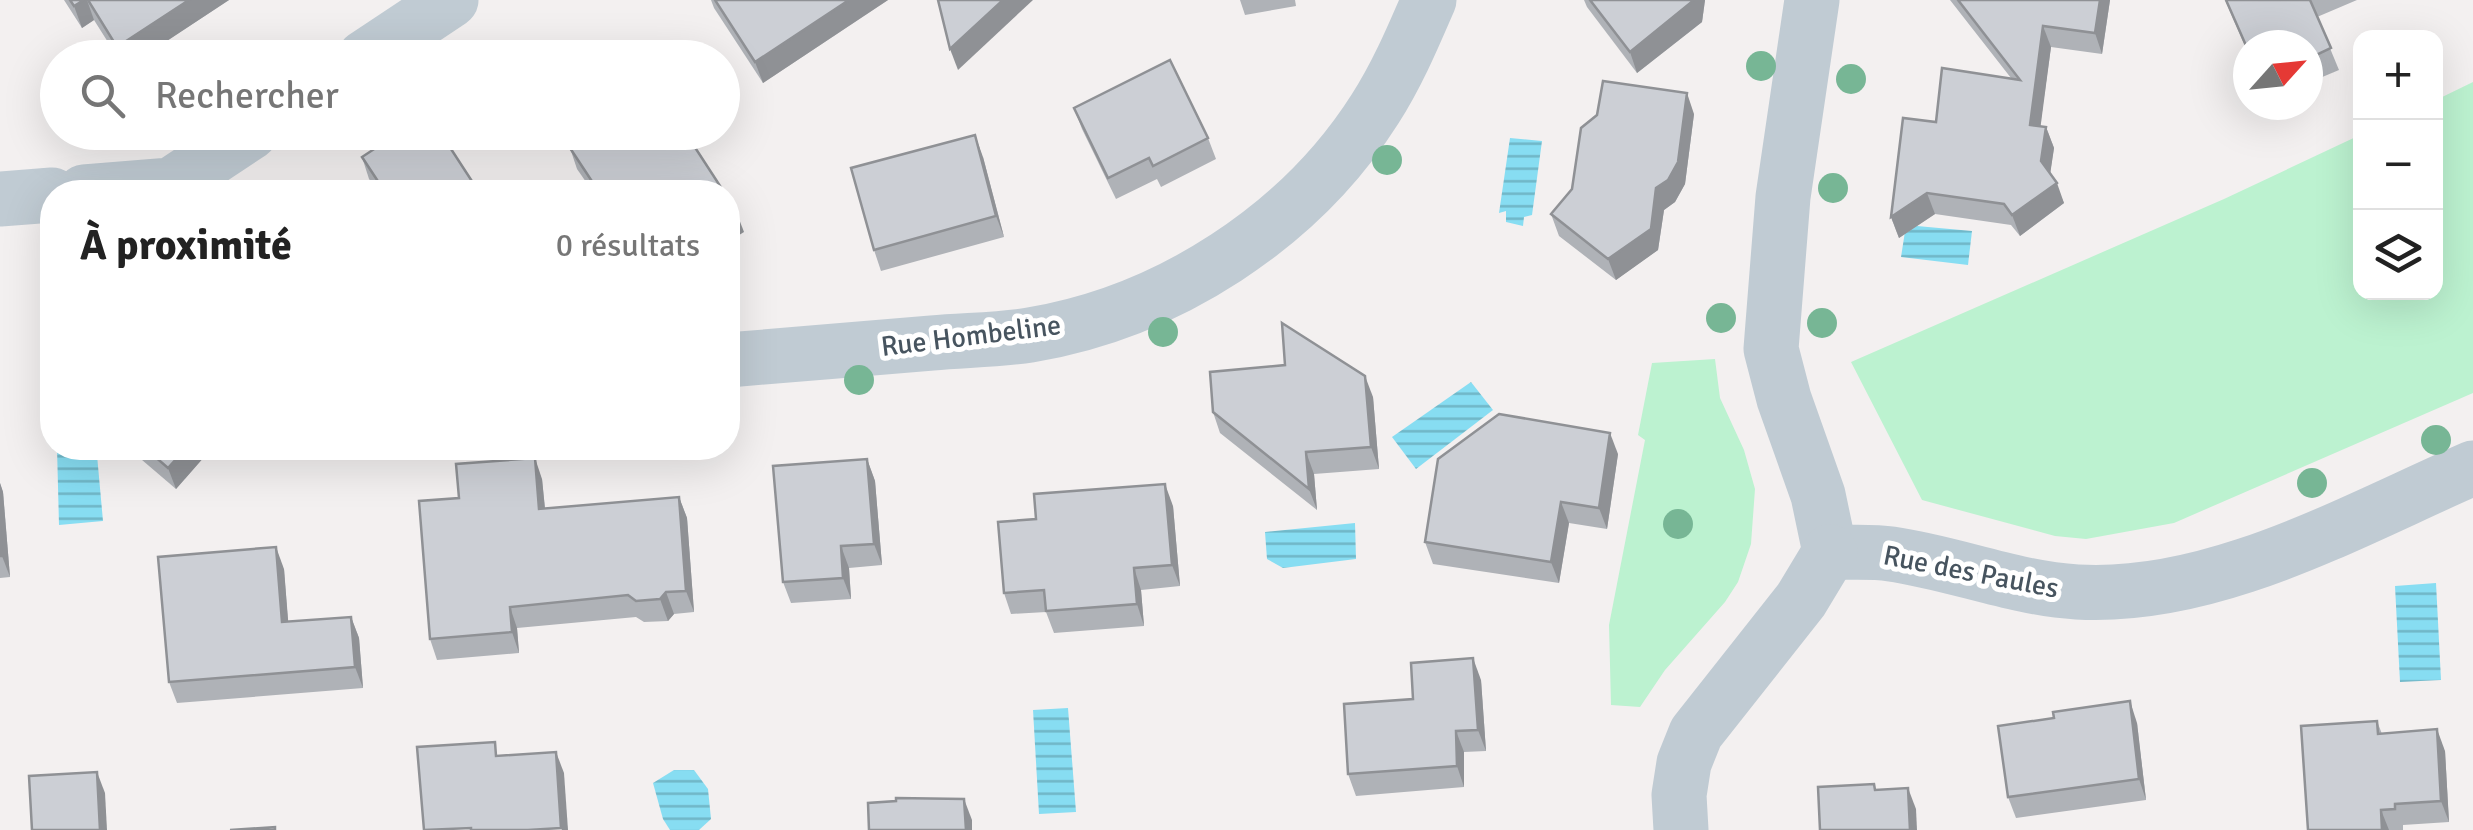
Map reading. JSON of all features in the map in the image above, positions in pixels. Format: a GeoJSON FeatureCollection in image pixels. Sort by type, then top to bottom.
{"type":"FeatureCollection","features":[{"type":"Feature","properties":{"kind":"street"},"geometry":{"type":"LineString","coordinates":[[391,40],[451,0]]}},
{"type":"Feature","properties":{"kind":"street","name":"Rue Hombeline"},"geometry":{"type":"LineString","coordinates":[[740,359],[1029,335],[1142,302],[1188,281],[1229,256],[1286,212],[1338,160],[1375,109],[1429,0]]}},
{"type":"Feature","properties":{"kind":"street"},"geometry":{"type":"LineString","coordinates":[[1681,830],[1681,779],[1696,733],[1801,600],[1830,552],[1818,494],[1784,400],[1772,348],[1783,197],[1812,0]]}},
{"type":"Feature","properties":{"kind":"street"},"geometry":{"type":"LineString","coordinates":[[187,180],[227,150]]}},
{"type":"Feature","properties":{"kind":"street"},"geometry":{"type":"LineString","coordinates":[[0,199],[40,196]]}},
{"type":"Feature","properties":{"kind":"street","name":"Rue des Paules"},"geometry":{"type":"LineString","coordinates":[[1830,552],[1890,554],[2027,588],[2136,592],[2192,582],[2256,563],[2473,468]]}},
{"type":"Feature","properties":{"kind":"green space"},"geometry":{"type":"Polygon","coordinates":[[[2473,82],[2473,393],[2174,523],[2086,539],[2055,536],[1922,500],[1851,362],[2353,138],[2353,300],[2443,300],[2443,97],[2473,82]]]}},
{"type":"Feature","properties":{"kind":"green space"},"geometry":{"type":"Polygon","coordinates":[[[1715,359],[1720,398],[1744,450],[1755,489],[1751,544],[1738,582],[1725,602],[1665,670],[1640,707],[1611,705],[1609,625],[1645,440],[1638,435],[1652,363],[1715,359]]]}},
{"type":"Feature","properties":{"kind":"water"},"geometry":{"type":"Polygon","coordinates":[[[1510,138],[1542,141],[1532,215],[1524,217],[1523,226],[1506,222],[1506,211],[1499,213],[1510,138]]]}},
{"type":"Feature","properties":{"kind":"water"},"geometry":{"type":"Polygon","coordinates":[[[1906,225],[1972,231],[1968,265],[1901,257],[1906,225]]]}},
{"type":"Feature","properties":{"kind":"water"},"geometry":{"type":"Polygon","coordinates":[[[1471,382],[1493,410],[1416,469],[1392,437],[1471,382]]]}},
{"type":"Feature","properties":{"kind":"water"},"geometry":{"type":"Polygon","coordinates":[[[57,460],[97,460],[103,521],[59,525],[57,460]]]}},
{"type":"Feature","properties":{"kind":"water"},"geometry":{"type":"Polygon","coordinates":[[[1355,523],[1356,559],[1283,568],[1267,559],[1265,532],[1355,523]]]}},
{"type":"Feature","properties":{"kind":"water"},"geometry":{"type":"Polygon","coordinates":[[[2436,583],[2441,680],[2400,682],[2395,586],[2436,583]]]}},
{"type":"Feature","properties":{"kind":"water"},"geometry":{"type":"Polygon","coordinates":[[[1068,708],[1076,812],[1039,814],[1033,710],[1068,708]]]}},
{"type":"Feature","properties":{"kind":"water"},"geometry":{"type":"Polygon","coordinates":[[[674,770],[694,770],[708,789],[711,819],[699,830],[670,830],[663,819],[653,783],[674,770]]]}},
{"type":"Feature","properties":{"kind":"building"},"geometry":{"type":"Polygon","coordinates":[[[88,0],[189,0],[128,40],[113,40],[88,0]]]}},
{"type":"Feature","properties":{"kind":"building"},"geometry":{"type":"Polygon","coordinates":[[[715,0],[849,0],[755,62],[715,0]]]}},
{"type":"Feature","properties":{"kind":"building"},"geometry":{"type":"Polygon","coordinates":[[[938,0],[1003,0],[950,49],[938,0]]]}},
{"type":"Feature","properties":{"kind":"building"},"geometry":{"type":"Polygon","coordinates":[[[1590,0],[1694,0],[1630,52],[1590,0]]]}},
{"type":"Feature","properties":{"kind":"building"},"geometry":{"type":"Polygon","coordinates":[[[1958,0],[2100,0],[2095,33],[2043,26],[2030,125],[2046,127],[2041,161],[2057,183],[2012,215],[2004,204],[1927,193],[1891,217],[1903,118],[1936,122],[1942,68],[2020,80],[1958,0]]]}},
{"type":"Feature","properties":{"kind":"building"},"geometry":{"type":"Polygon","coordinates":[[[2226,0],[2310,0],[2331,48],[2323,52],[2323,30],[2239,30],[2226,0]]]}},
{"type":"Feature","properties":{"kind":"building"},"geometry":{"type":"Polygon","coordinates":[[[1170,60],[1208,138],[1153,166],[1149,158],[1108,178],[1074,108],[1170,60]]]}},
{"type":"Feature","properties":{"kind":"building"},"geometry":{"type":"Polygon","coordinates":[[[1603,81],[1687,93],[1678,162],[1668,180],[1656,188],[1651,229],[1608,259],[1551,214],[1572,189],[1581,128],[1597,115],[1603,81]]]}},
{"type":"Feature","properties":{"kind":"building"},"geometry":{"type":"Polygon","coordinates":[[[975,135],[996,216],[874,250],[851,168],[975,135]]]}},
{"type":"Feature","properties":{"kind":"building"},"geometry":{"type":"Polygon","coordinates":[[[373,150],[452,150],[471,180],[377,180],[362,157],[373,150]]]}},
{"type":"Feature","properties":{"kind":"building"},"geometry":{"type":"Polygon","coordinates":[[[571,150],[697,150],[716,180],[591,180],[571,150]]]}},
{"type":"Feature","properties":{"kind":"building"},"geometry":{"type":"Polygon","coordinates":[[[1282,323],[1365,376],[1371,447],[1306,452],[1309,489],[1213,412],[1210,372],[1285,365],[1282,323]]]}},
{"type":"Feature","properties":{"kind":"building"},"geometry":{"type":"Polygon","coordinates":[[[1499,414],[1610,433],[1599,508],[1561,502],[1551,562],[1425,542],[1438,459],[1499,414]]]}},
{"type":"Feature","properties":{"kind":"building"},"geometry":{"type":"Polygon","coordinates":[[[867,459],[874,544],[841,546],[843,578],[783,582],[773,466],[867,459]]]}},
{"type":"Feature","properties":{"kind":"building"},"geometry":{"type":"Polygon","coordinates":[[[159,460],[175,460],[168,468],[159,460]]]}},
{"type":"Feature","properties":{"kind":"building"},"geometry":{"type":"Polygon","coordinates":[[[535,460],[539,509],[679,497],[686,591],[666,592],[660,599],[636,601],[628,595],[510,607],[512,632],[430,639],[419,501],[459,498],[456,464],[535,460]]]}},
{"type":"Feature","properties":{"kind":"building"},"geometry":{"type":"Polygon","coordinates":[[[1165,484],[1172,565],[1134,568],[1137,604],[1046,611],[1044,590],[1004,593],[998,522],[1036,519],[1034,494],[1165,484]]]}},
{"type":"Feature","properties":{"kind":"building"},"geometry":{"type":"Polygon","coordinates":[[[276,547],[282,622],[351,617],[355,667],[169,682],[158,557],[276,547]]]}},
{"type":"Feature","properties":{"kind":"building"},"geometry":{"type":"Polygon","coordinates":[[[1473,658],[1478,730],[1456,731],[1457,766],[1348,774],[1344,704],[1413,699],[1411,663],[1473,658]]]}},
{"type":"Feature","properties":{"kind":"building"},"geometry":{"type":"Polygon","coordinates":[[[2130,701],[2139,779],[2008,797],[1998,726],[2054,718],[2053,712],[2130,701]]]}},
{"type":"Feature","properties":{"kind":"building"},"geometry":{"type":"Polygon","coordinates":[[[2377,721],[2378,734],[2437,729],[2441,801],[2395,804],[2395,809],[2381,810],[2382,830],[2308,830],[2301,726],[2377,721]]]}},
{"type":"Feature","properties":{"kind":"building"},"geometry":{"type":"Polygon","coordinates":[[[495,742],[496,756],[556,752],[561,828],[424,830],[417,747],[495,742]]]}},
{"type":"Feature","properties":{"kind":"building"},"geometry":{"type":"Polygon","coordinates":[[[97,772],[100,830],[32,830],[29,776],[97,772]]]}},
{"type":"Feature","properties":{"kind":"building"},"geometry":{"type":"Polygon","coordinates":[[[1874,784],[1875,790],[1908,788],[1910,830],[1820,830],[1818,787],[1874,784]]]}},
{"type":"Feature","properties":{"kind":"building"},"geometry":{"type":"Polygon","coordinates":[[[896,798],[964,799],[966,830],[869,830],[868,803],[896,798]]]}},
{"type":"Feature","properties":{"kind":"building"},"geometry":{"type":"Polygon","coordinates":[[[275,827],[275,830],[230,830],[275,827]]]}}]}
